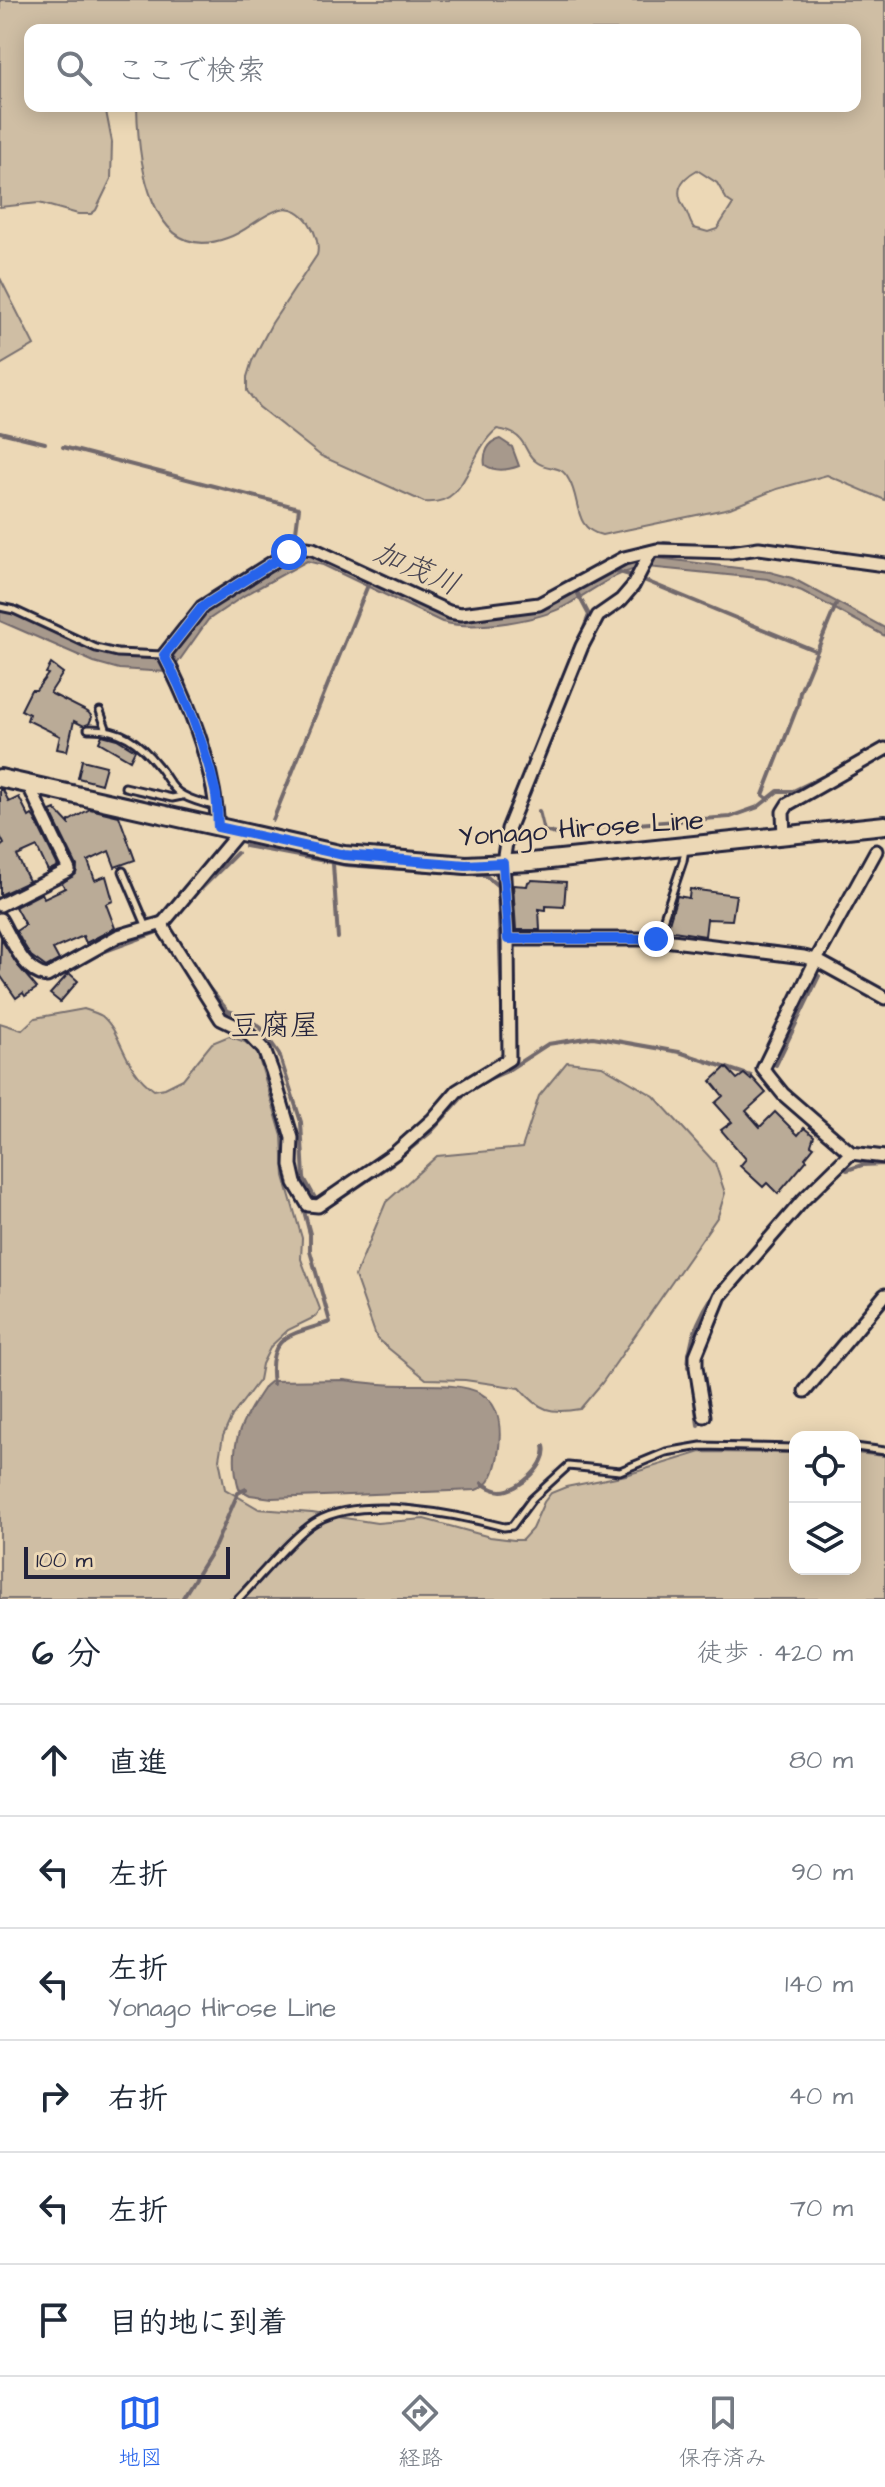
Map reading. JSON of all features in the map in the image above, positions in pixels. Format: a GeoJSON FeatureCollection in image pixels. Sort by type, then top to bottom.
{"type":"FeatureCollection","features":[{"type":"Feature","properties":{"kind":"main road","name":"Yonago Hirose Line"},"geometry":{"type":"LineString","coordinates":[[0,778],[344,855],[466,865],[885,825]]}},
{"type":"Feature","properties":{"kind":"street"},"geometry":{"type":"LineString","coordinates":[[218,827],[216,793],[205,755],[184,695],[164,655],[202,607],[300,547],[313,549],[449,612],[461,614],[539,604],[636,553],[683,550],[731,552],[759,548],[885,565]]}},
{"type":"Feature","properties":{"kind":"street"},"geometry":{"type":"LineString","coordinates":[[163,923],[221,1019],[246,1031],[264,1050],[292,1138],[291,1165],[302,1197],[312,1206],[318,1206],[395,1153],[421,1131],[457,1091],[509,1059],[508,939],[503,863],[508,829],[582,646],[598,616],[621,600],[650,553]]}},
{"type":"Feature","properties":{"kind":"street"},"geometry":{"type":"LineString","coordinates":[[784,837],[783,812],[788,804],[882,755]]}},
{"type":"Feature","properties":{"kind":"street"},"geometry":{"type":"LineString","coordinates":[[0,905],[69,870],[28,784]]}},
{"type":"Feature","properties":{"kind":"street"},"geometry":{"type":"LineString","coordinates":[[0,919],[27,964],[40,975],[47,976],[118,936],[163,923],[239,832]]}},
{"type":"Feature","properties":{"kind":"street"},"geometry":{"type":"LineString","coordinates":[[876,851],[816,960],[763,1069],[783,1094],[851,1153],[885,1157]]}},
{"type":"Feature","properties":{"kind":"street"},"geometry":{"type":"LineString","coordinates":[[508,939],[656,939],[816,960],[885,998]]}},
{"type":"Feature","properties":{"kind":"street"},"geometry":{"type":"LineString","coordinates":[[704,1416],[696,1355],[720,1296],[804,1199],[851,1153]]}},
{"type":"Feature","properties":{"kind":"street"},"geometry":{"type":"LineString","coordinates":[[805,1391],[885,1295]]}},
{"type":"Feature","properties":{"kind":"lane"},"geometry":{"type":"LineString","coordinates":[[0,607],[14,610],[96,648],[117,653],[164,655]]}},
{"type":"Feature","properties":{"kind":"lane"},"geometry":{"type":"LineString","coordinates":[[100,711],[106,728]]}},
{"type":"Feature","properties":{"kind":"lane"},"geometry":{"type":"LineString","coordinates":[[88,729],[106,728],[136,743],[175,790],[217,807]]}},
{"type":"Feature","properties":{"kind":"lane"},"geometry":{"type":"LineString","coordinates":[[125,787],[172,798],[185,796]]}},
{"type":"Feature","properties":{"kind":"lane"},"geometry":{"type":"LineString","coordinates":[[656,939],[683,861],[685,846]]}},
{"type":"Feature","properties":{"kind":"lane"},"geometry":{"type":"LineString","coordinates":[[123,871],[147,926]]}},
{"type":"Feature","properties":{"kind":"lane"},"geometry":{"type":"LineString","coordinates":[[238,1599],[309,1527],[317,1521],[343,1513],[366,1510],[437,1512],[504,1527],[512,1526],[532,1499],[568,1466],[620,1471],[666,1452],[701,1446],[789,1448]]}},
{"type":"Feature","properties":{"kind":"lane"},"geometry":{"type":"LineString","coordinates":[[861,1448],[885,1451]]}},
{"type":"Feature","properties":{"kind":"shaded area"},"geometry":{"type":"Polygon","coordinates":[[[0,0],[885,0],[885,500],[827,475],[777,489],[730,508],[602,535],[586,527],[566,475],[559,469],[532,459],[520,439],[508,431],[497,429],[479,452],[459,488],[439,501],[424,502],[321,456],[259,407],[247,391],[252,361],[272,323],[317,255],[314,231],[297,211],[281,209],[227,238],[201,243],[180,237],[165,222],[153,202],[145,178],[138,128],[137,112],[861,112],[861,24],[24,24],[24,112],[106,112],[112,142],[111,179],[96,210],[91,214],[78,214],[39,203],[0,207],[0,0]],[[697,170],[680,187],[680,197],[694,228],[708,232],[717,229],[733,204],[717,183],[697,170]]]}},
{"type":"Feature","properties":{"kind":"shaded area"},"geometry":{"type":"Polygon","coordinates":[[[0,278],[34,345],[0,365],[0,278]]]}},
{"type":"Feature","properties":{"kind":"shaded area"},"geometry":{"type":"Polygon","coordinates":[[[500,439],[512,447],[519,466],[502,470],[485,465],[487,449],[500,439]]]}},
{"type":"Feature","properties":{"kind":"shaded area"},"geometry":{"type":"Polygon","coordinates":[[[312,551],[451,614],[518,611],[642,556],[770,572],[792,578],[885,628],[885,636],[802,591],[768,579],[647,567],[616,576],[569,604],[542,615],[507,623],[456,625],[442,622],[323,565],[307,561],[245,595],[208,620],[174,668],[167,672],[119,669],[94,662],[0,621],[0,611],[10,612],[117,655],[161,660],[204,609],[295,552],[312,551]]]}},
{"type":"Feature","properties":{"kind":"shaded area"},"geometry":{"type":"Polygon","coordinates":[[[84,1009],[102,1016],[115,1032],[136,1072],[154,1090],[183,1079],[212,1043],[229,1036],[245,1042],[257,1052],[282,1136],[284,1176],[302,1238],[301,1259],[320,1309],[317,1316],[288,1330],[271,1346],[262,1364],[259,1380],[232,1416],[223,1436],[219,1459],[225,1489],[259,1509],[377,1523],[424,1519],[490,1537],[522,1540],[532,1529],[551,1493],[566,1487],[626,1475],[701,1452],[789,1453],[789,1575],[861,1575],[861,1454],[885,1456],[885,1599],[0,1599],[0,1023],[22,1030],[35,1018],[84,1009]]]}},
{"type":"Feature","properties":{"kind":"shaded area"},"geometry":{"type":"Polygon","coordinates":[[[567,1062],[602,1066],[654,1096],[715,1163],[725,1193],[718,1216],[602,1383],[580,1409],[553,1411],[534,1402],[520,1388],[465,1380],[426,1379],[377,1339],[355,1276],[386,1202],[437,1156],[522,1148],[539,1096],[567,1062]]]}},
{"type":"Feature","properties":{"kind":"shaded area"},"geometry":{"type":"Polygon","coordinates":[[[344,1380],[390,1385],[446,1385],[478,1392],[489,1400],[497,1412],[500,1430],[497,1461],[489,1481],[476,1490],[272,1498],[250,1495],[239,1489],[235,1459],[238,1434],[265,1386],[271,1381],[344,1380]]]}},
{"type":"Feature","properties":{"kind":"building"},"geometry":{"type":"Polygon","coordinates":[[[51,664],[63,673],[50,693],[92,717],[89,724],[84,726],[74,721],[67,751],[57,749],[60,736],[27,720],[29,714],[21,710],[31,690],[36,690],[48,674],[51,664]]]}},
{"type":"Feature","properties":{"kind":"building"},"geometry":{"type":"Polygon","coordinates":[[[102,735],[117,739],[135,750],[130,760],[99,742],[102,735]]]}},
{"type":"Feature","properties":{"kind":"building"},"geometry":{"type":"Polygon","coordinates":[[[82,760],[106,766],[101,784],[78,778],[82,760]]]}},
{"type":"Feature","properties":{"kind":"building"},"geometry":{"type":"Polygon","coordinates":[[[0,789],[9,802],[19,797],[29,817],[32,815],[35,819],[58,866],[48,871],[37,847],[17,856],[29,881],[32,880],[0,895],[0,847],[4,844],[0,836],[0,789]]]}},
{"type":"Feature","properties":{"kind":"building"},"geometry":{"type":"Polygon","coordinates":[[[55,809],[69,824],[69,821],[90,809],[119,816],[135,860],[115,867],[109,851],[88,861],[95,880],[106,876],[113,901],[106,904],[115,928],[86,943],[83,936],[53,949],[59,960],[46,967],[31,956],[16,931],[25,925],[15,907],[42,893],[44,898],[65,888],[62,883],[76,874],[77,866],[50,811],[55,809]]]}},
{"type":"Feature","properties":{"kind":"building"},"geometry":{"type":"Polygon","coordinates":[[[532,880],[566,882],[564,907],[546,906],[546,910],[539,909],[540,930],[516,930],[513,885],[527,886],[532,880]]]}},
{"type":"Feature","properties":{"kind":"building"},"geometry":{"type":"Polygon","coordinates":[[[690,889],[736,895],[732,920],[707,919],[705,936],[667,930],[677,896],[689,898],[690,889]]]}},
{"type":"Feature","properties":{"kind":"building"},"geometry":{"type":"Polygon","coordinates":[[[1,939],[37,988],[25,996],[23,993],[16,998],[0,975],[1,939]]]}},
{"type":"Feature","properties":{"kind":"building"},"geometry":{"type":"Polygon","coordinates":[[[69,973],[78,981],[60,1002],[50,994],[69,973]]]}},
{"type":"Feature","properties":{"kind":"building"},"geometry":{"type":"Polygon","coordinates":[[[726,1067],[737,1079],[744,1074],[751,1080],[752,1077],[766,1093],[746,1111],[760,1127],[775,1112],[798,1135],[804,1128],[814,1136],[811,1145],[814,1147],[805,1158],[807,1160],[778,1194],[767,1183],[763,1187],[740,1166],[746,1159],[721,1130],[732,1122],[715,1103],[723,1096],[711,1081],[726,1067]]]}},
{"type":"Feature","properties":{"kind":"waterway"},"geometry":{"type":"LineString","coordinates":[[0,432],[45,443]]}},
{"type":"Feature","properties":{"kind":"waterway"},"geometry":{"type":"LineString","coordinates":[[63,447],[299,508],[295,539]]}},
{"type":"Feature","properties":{"kind":"waterway"},"geometry":{"type":"LineString","coordinates":[[664,543],[704,546]]}},
{"type":"Feature","properties":{"kind":"waterway"},"geometry":{"type":"LineString","coordinates":[[768,544],[885,559]]}},
{"type":"Feature","properties":{"kind":"waterway"},"geometry":{"type":"LineString","coordinates":[[616,571],[633,576]]}},
{"type":"Feature","properties":{"kind":"waterway"},"geometry":{"type":"LineString","coordinates":[[646,581],[816,651]]}},
{"type":"Feature","properties":{"kind":"waterway"},"geometry":{"type":"LineString","coordinates":[[273,820],[368,585]]}},
{"type":"Feature","properties":{"kind":"waterway"},"geometry":{"type":"LineString","coordinates":[[578,594],[589,615],[581,636]]}},
{"type":"Feature","properties":{"kind":"waterway"},"geometry":{"type":"LineString","coordinates":[[539,811],[544,831],[556,834],[610,826],[730,817],[758,807],[768,799],[763,795],[798,705],[800,692],[836,605]]}},
{"type":"Feature","properties":{"kind":"waterway"},"geometry":{"type":"LineString","coordinates":[[768,799],[778,791],[793,791],[822,777]]}},
{"type":"Feature","properties":{"kind":"waterway"},"geometry":{"type":"LineString","coordinates":[[245,846],[346,865],[485,875],[498,886],[503,1040]]}},
{"type":"Feature","properties":{"kind":"waterway"},"geometry":{"type":"LineString","coordinates":[[201,889],[237,853]]}},
{"type":"Feature","properties":{"kind":"waterway"},"geometry":{"type":"LineString","coordinates":[[333,864],[338,938]]}},
{"type":"Feature","properties":{"kind":"waterway"},"geometry":{"type":"LineString","coordinates":[[97,954],[157,932]]}},
{"type":"Feature","properties":{"kind":"waterway"},"geometry":{"type":"LineString","coordinates":[[776,1065],[819,976]]}},
{"type":"Feature","properties":{"kind":"waterway"},"geometry":{"type":"LineString","coordinates":[[203,981],[228,1011],[244,1016],[261,1028],[279,1054],[301,1122],[304,1178],[316,1200]]}},
{"type":"Feature","properties":{"kind":"waterway"},"geometry":{"type":"LineString","coordinates":[[325,1209],[393,1163],[431,1132],[477,1084],[505,1072],[548,1044],[593,1037],[679,1052],[751,1076]]}},
{"type":"Feature","properties":{"kind":"waterway"},"geometry":{"type":"LineString","coordinates":[[847,1170],[862,1165],[885,1164]]}},
{"type":"Feature","properties":{"kind":"waterway"},"geometry":{"type":"LineString","coordinates":[[769,1231],[800,1196]]}},
{"type":"Feature","properties":{"kind":"waterway"},"geometry":{"type":"LineString","coordinates":[[273,1384],[273,1355],[277,1346],[293,1334],[330,1322],[310,1251],[310,1234],[303,1207]]}},
{"type":"Feature","properties":{"kind":"waterway"},"geometry":{"type":"LineString","coordinates":[[688,1367],[693,1338],[705,1309],[722,1284],[743,1263]]}},
{"type":"Feature","properties":{"kind":"waterway"},"geometry":{"type":"LineString","coordinates":[[692,1381],[698,1425]]}},
{"type":"Feature","properties":{"kind":"waterway"},"geometry":{"type":"LineString","coordinates":[[482,1483],[498,1491],[524,1482],[542,1461],[544,1446]]}},
{"type":"Feature","properties":{"kind":"waterway"},"geometry":{"type":"LineString","coordinates":[[182,1599],[215,1546],[238,1493],[246,1489]]}},
{"type":"Feature","properties":{"kind":"district","name":"豆腐屋"},"geometry":{"type":"Point","coordinates":[275,1025]}},
{"type":"Feature","properties":{"kind":"route"},"geometry":{"type":"LineString","coordinates":[[289,552],[202,607],[164,655],[184,695],[205,755],[216,793],[218,827],[344,855],[466,865],[503,863],[508,939],[656,939]]}},
{"type":"Feature","properties":{"kind":"water label","name":"加茂川"},"geometry":{"type":"Point","coordinates":[417,568]}}]}
